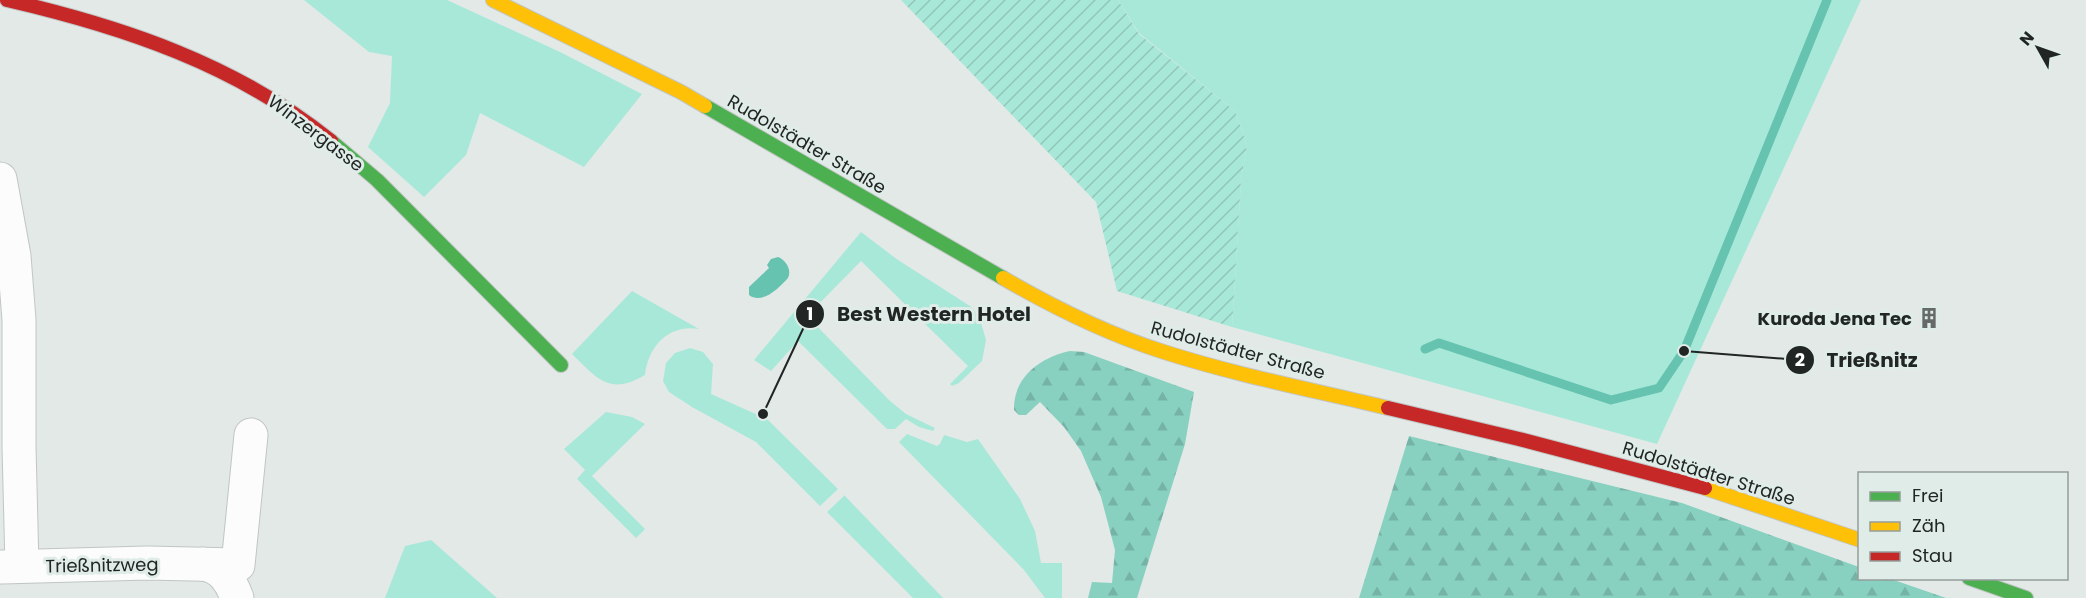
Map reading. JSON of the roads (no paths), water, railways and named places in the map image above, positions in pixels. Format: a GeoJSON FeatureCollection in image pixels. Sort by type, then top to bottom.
{"type":"FeatureCollection","features":[{"type":"Feature","properties":{"kind":"street","name":"Winzergasse"},"geometry":{"type":"LineString","coordinates":[[7,0],[44,8],[129,34],[178,53],[228,74],[297,115],[350,155],[377,180],[561,365]]}},
{"type":"Feature","properties":{"kind":"street","name":"Rudolstädter Straße"},"geometry":{"type":"LineString","coordinates":[[493,0],[681,92],[793,155],[954,251],[1045,302],[1111,333],[1201,363],[1519,439],[1722,492],[1858,539]]}},
{"type":"Feature","properties":{"kind":"street"},"geometry":{"type":"LineString","coordinates":[[0,178],[14,256],[19,320],[19,447],[11,567]]}},
{"type":"Feature","properties":{"kind":"street","name":"Trießnitzweg"},"geometry":{"type":"LineString","coordinates":[[11,567],[238,564],[251,435]]}},
{"type":"Feature","properties":{"kind":"street"},"geometry":{"type":"LineString","coordinates":[[203,564],[215,568],[226,577],[237,598]]}},
{"type":"Feature","properties":{"kind":"street"},"geometry":{"type":"LineString","coordinates":[[1972,580],[2026,598]]}},
{"type":"Feature","properties":{"kind":"waterway"},"geometry":{"type":"LineString","coordinates":[[1425,349],[1439,343],[1611,400],[1659,388],[1684,351],[1827,0]]}},
{"type":"Feature","properties":{"kind":"place","name":"Kuroda Jena Tec"},"geometry":{"type":"Point","coordinates":[1929,318]}},
{"type":"Feature","properties":{"kind":"place","name":"Trießnitz"},"geometry":{"type":"Point","coordinates":[1684,351]}},
{"type":"Feature","properties":{"kind":"place","name":"Best Western Hotel"},"geometry":{"type":"Point","coordinates":[763,414]}}]}
